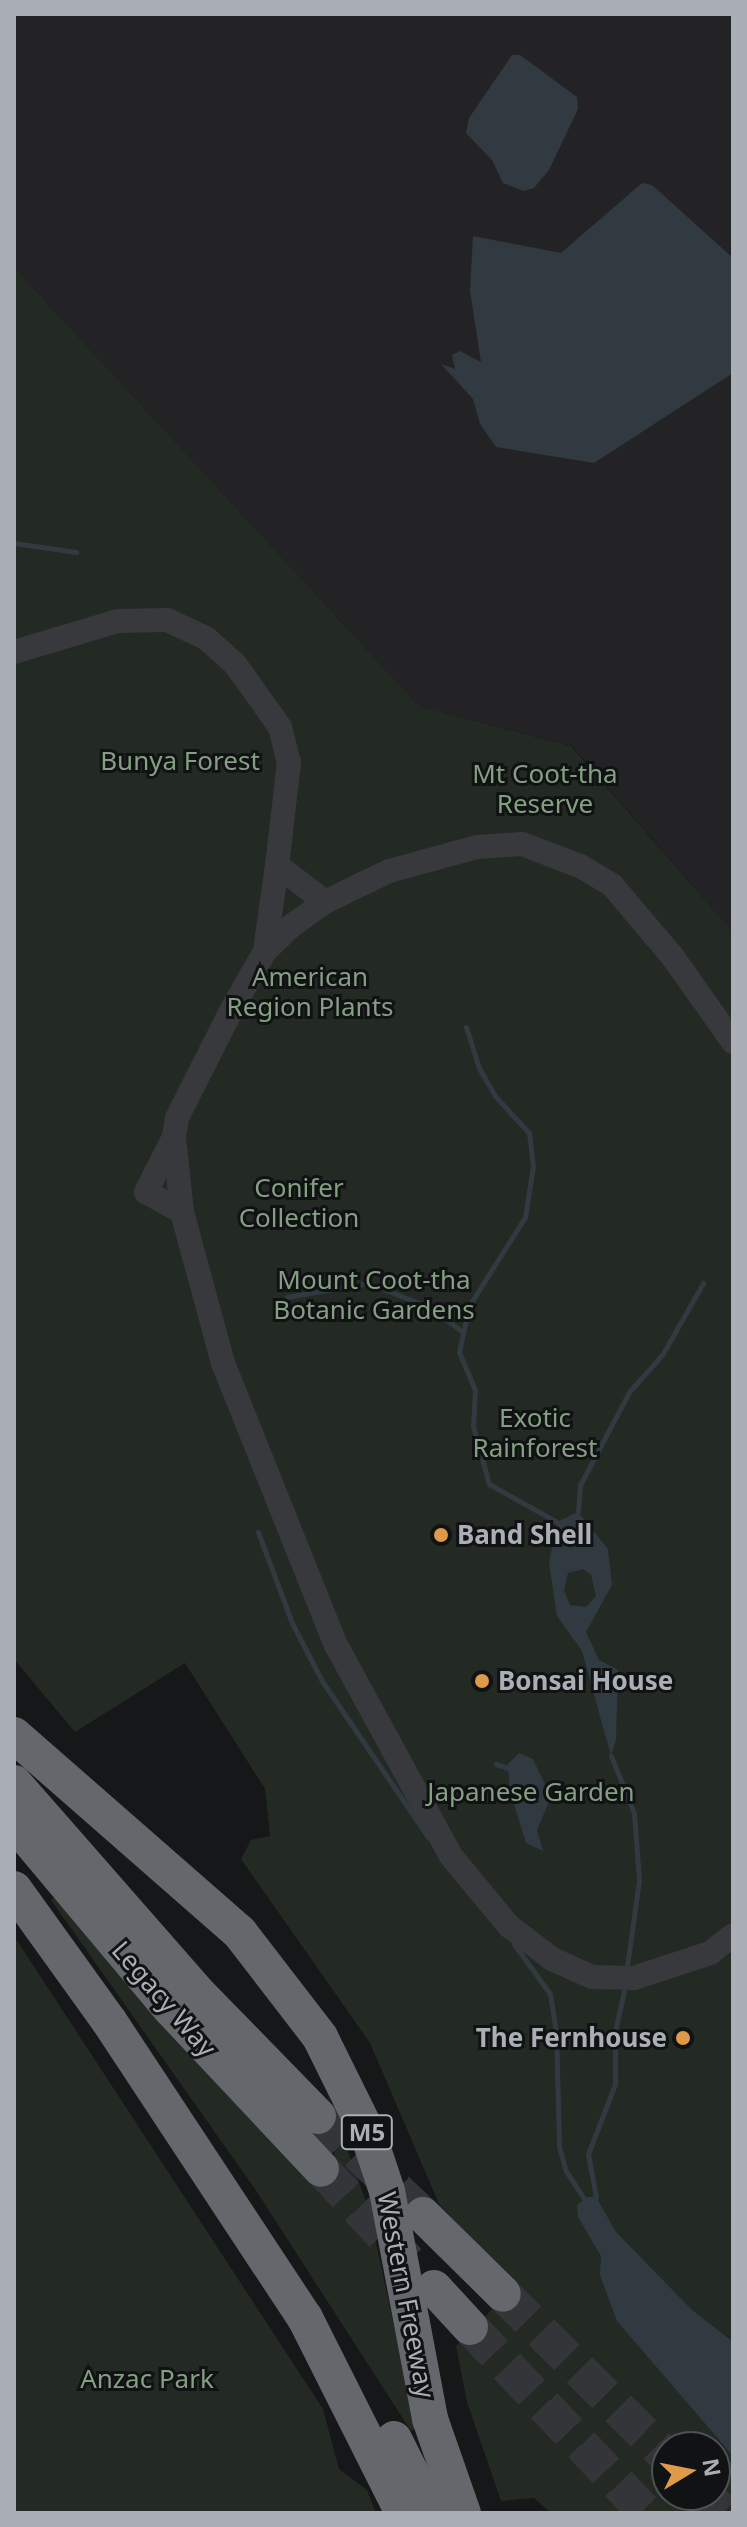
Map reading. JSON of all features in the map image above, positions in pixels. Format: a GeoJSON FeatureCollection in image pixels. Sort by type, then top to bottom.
{"type":"FeatureCollection","features":[{"type":"Feature","properties":{"kind":"highway","name":"Western Freeway"},"geometry":{"type":"LineString","coordinates":[[14,1735],[240,1933],[320,2037],[368,2134],[387,2191],[430,2419],[463,2513]]}},
{"type":"Feature","properties":{"kind":"highway","name":"Legacy Way"},"geometry":{"type":"LineString","coordinates":[[14,1783],[195,1990],[318,2116]]}},
{"type":"Feature","properties":{"kind":"highway","name":"Legacy Way"},"geometry":{"type":"LineString","coordinates":[[14,1822],[171,2009],[321,2169]]}},
{"type":"Feature","properties":{"kind":"highway"},"geometry":{"type":"LineString","coordinates":[[14,1889],[109,2021],[305,2318],[403,2513]]}},
{"type":"Feature","properties":{"kind":"highway"},"geometry":{"type":"LineString","coordinates":[[423,2215],[503,2294]]}},
{"type":"Feature","properties":{"kind":"highway"},"geometry":{"type":"LineString","coordinates":[[434,2288],[470,2327]]}},
{"type":"Feature","properties":{"kind":"highway"},"geometry":{"type":"LineString","coordinates":[[305,2318],[362,2385],[431,2513]]}},
{"type":"Feature","properties":{"kind":"street"},"geometry":{"type":"LineString","coordinates":[[14,652],[118,621],[167,620],[206,638],[235,664],[280,727],[289,762],[265,951],[196,1077],[174,1137],[182,1212],[223,1363],[308,1579],[336,1645],[451,1856],[509,1926],[552,1959],[592,1977],[634,1978],[710,1953],[733,1935]]}},
{"type":"Feature","properties":{"kind":"street"},"geometry":{"type":"LineString","coordinates":[[265,951],[325,902],[389,871],[477,847],[522,844],[580,866],[612,885],[672,956],[733,1042]]}},
{"type":"Feature","properties":{"kind":"street"},"geometry":{"type":"LineString","coordinates":[[277,865],[325,902]]}},
{"type":"Feature","properties":{"kind":"shaded area"},"geometry":{"type":"Polygon","coordinates":[[[14,14],[733,14],[733,932],[572,746],[419,706],[14,267],[14,14]]]}},
{"type":"Feature","properties":{"kind":"shaded area"},"geometry":{"type":"Polygon","coordinates":[[[512,55],[520,55],[577,97],[578,109],[549,170],[534,188],[523,191],[503,183],[492,160],[466,133],[469,118],[512,55]]]}},
{"type":"Feature","properties":{"kind":"shaded area"},"geometry":{"type":"Polygon","coordinates":[[[642,183],[652,185],[733,258],[733,373],[594,463],[496,447],[480,424],[473,399],[441,364],[455,369],[452,355],[460,351],[481,362],[470,291],[473,236],[561,253],[642,183]]]}},
{"type":"Feature","properties":{"kind":"shaded area"},"geometry":{"type":"Polygon","coordinates":[[[578,1512],[608,1549],[612,1585],[586,1632],[599,1660],[618,1670],[616,1740],[611,1756],[582,1651],[557,1616],[549,1563],[557,1522],[578,1512]],[[583,1569],[568,1573],[564,1590],[570,1605],[586,1607],[596,1596],[591,1575],[583,1569]]]}},
{"type":"Feature","properties":{"kind":"shaded area"},"geometry":{"type":"Polygon","coordinates":[[[519,1753],[533,1759],[551,1797],[537,1830],[543,1851],[526,1843],[510,1791],[508,1764],[519,1753]]]}},
{"type":"Feature","properties":{"kind":"shaded area"},"geometry":{"type":"Polygon","coordinates":[[[588,2197],[596,2197],[616,2232],[692,2310],[733,2342],[733,2456],[731,2431],[712,2431],[617,2321],[600,2275],[601,2256],[578,2217],[577,2205],[588,2197]]]}},
{"type":"Feature","properties":{"kind":"green space","name":"Mount Coot-tha Botanic Gardens"},"geometry":{"type":"Polygon","coordinates":[[[14,267],[419,706],[571,746],[733,932],[733,2513],[551,2513],[534,2498],[501,2501],[467,2402],[456,2346],[515,2286],[439,2204],[370,2043],[241,1859],[251,1840],[270,1836],[265,1789],[185,1663],[75,1732],[14,1659],[14,267]]]}},
{"type":"Feature","properties":{"kind":"green space"},"geometry":{"type":"Polygon","coordinates":[[[57,1895],[324,2199],[336,2145],[327,2094],[369,2210],[416,2428],[411,2431],[255,2189],[51,1900],[57,1895]]]}},
{"type":"Feature","properties":{"kind":"green space","name":"Anzac Park"},"geometry":{"type":"Polygon","coordinates":[[[14,1936],[323,2409],[339,2469],[367,2490],[376,2513],[14,2513],[14,1936]]]}},
{"type":"Feature","properties":{"kind":"waterway"},"geometry":{"type":"LineString","coordinates":[[14,543],[76,552]]}},
{"type":"Feature","properties":{"kind":"waterway"},"geometry":{"type":"LineString","coordinates":[[466,1027],[479,1068],[495,1096],[529,1133],[533,1166],[525,1217],[469,1306],[459,1352],[475,1390],[473,1426],[489,1484],[557,1522]]}},
{"type":"Feature","properties":{"kind":"waterway"},"geometry":{"type":"LineString","coordinates":[[287,1297],[368,1283],[431,1308],[460,1330]]}},
{"type":"Feature","properties":{"kind":"waterway"},"geometry":{"type":"LineString","coordinates":[[578,1512],[580,1485],[629,1392],[662,1355],[703,1283]]}},
{"type":"Feature","properties":{"kind":"waterway"},"geometry":{"type":"LineString","coordinates":[[258,1532],[292,1623],[322,1681],[428,1837]]}},
{"type":"Feature","properties":{"kind":"waterway"},"geometry":{"type":"LineString","coordinates":[[611,1756],[634,1813],[639,1880],[627,1966]]}},
{"type":"Feature","properties":{"kind":"waterway"},"geometry":{"type":"LineString","coordinates":[[496,1764],[508,1768]]}},
{"type":"Feature","properties":{"kind":"waterway"},"geometry":{"type":"LineString","coordinates":[[514,1944],[550,1994],[556,2030],[559,2147],[566,2171],[585,2200]]}},
{"type":"Feature","properties":{"kind":"waterway"},"geometry":{"type":"LineString","coordinates":[[596,2197],[588,2154],[615,2084],[615,2031],[624,1991]]}},
{"type":"Feature","properties":{"kind":"tunnel"},"geometry":{"type":"LineString","coordinates":[[318,2116],[423,2215]]}},
{"type":"Feature","properties":{"kind":"tunnel"},"geometry":{"type":"LineString","coordinates":[[321,2169],[408,2261]]}},
{"type":"Feature","properties":{"kind":"tunnel"},"geometry":{"type":"LineString","coordinates":[[503,2294],[651,2441]]}},
{"type":"Feature","properties":{"kind":"tunnel"},"geometry":{"type":"LineString","coordinates":[[470,2327],[646,2513]]}},
{"type":"Feature","properties":{"kind":"place","name":"Band Shell"},"geometry":{"type":"Point","coordinates":[441,1535]}},
{"type":"Feature","properties":{"kind":"place","name":"Bonsai House"},"geometry":{"type":"Point","coordinates":[482,1681]}},
{"type":"Feature","properties":{"kind":"place","name":"The Fernhouse"},"geometry":{"type":"Point","coordinates":[683,2038]}},
{"type":"Feature","properties":{"kind":"park label","name":"Bunya Forest"},"geometry":{"type":"Point","coordinates":[180,761]}},
{"type":"Feature","properties":{"kind":"park label","name":"Mt Coot-tha Reserve"},"geometry":{"type":"Point","coordinates":[545,789]}},
{"type":"Feature","properties":{"kind":"park label","name":"American Region Plants"},"geometry":{"type":"Point","coordinates":[310,992]}},
{"type":"Feature","properties":{"kind":"park label","name":"Conifer Collection"},"geometry":{"type":"Point","coordinates":[299,1203]}},
{"type":"Feature","properties":{"kind":"park label","name":"Exotic Rainforest"},"geometry":{"type":"Point","coordinates":[535,1433]}},
{"type":"Feature","properties":{"kind":"park label","name":"Japanese Garden"},"geometry":{"type":"Point","coordinates":[531,1792]}}]}
